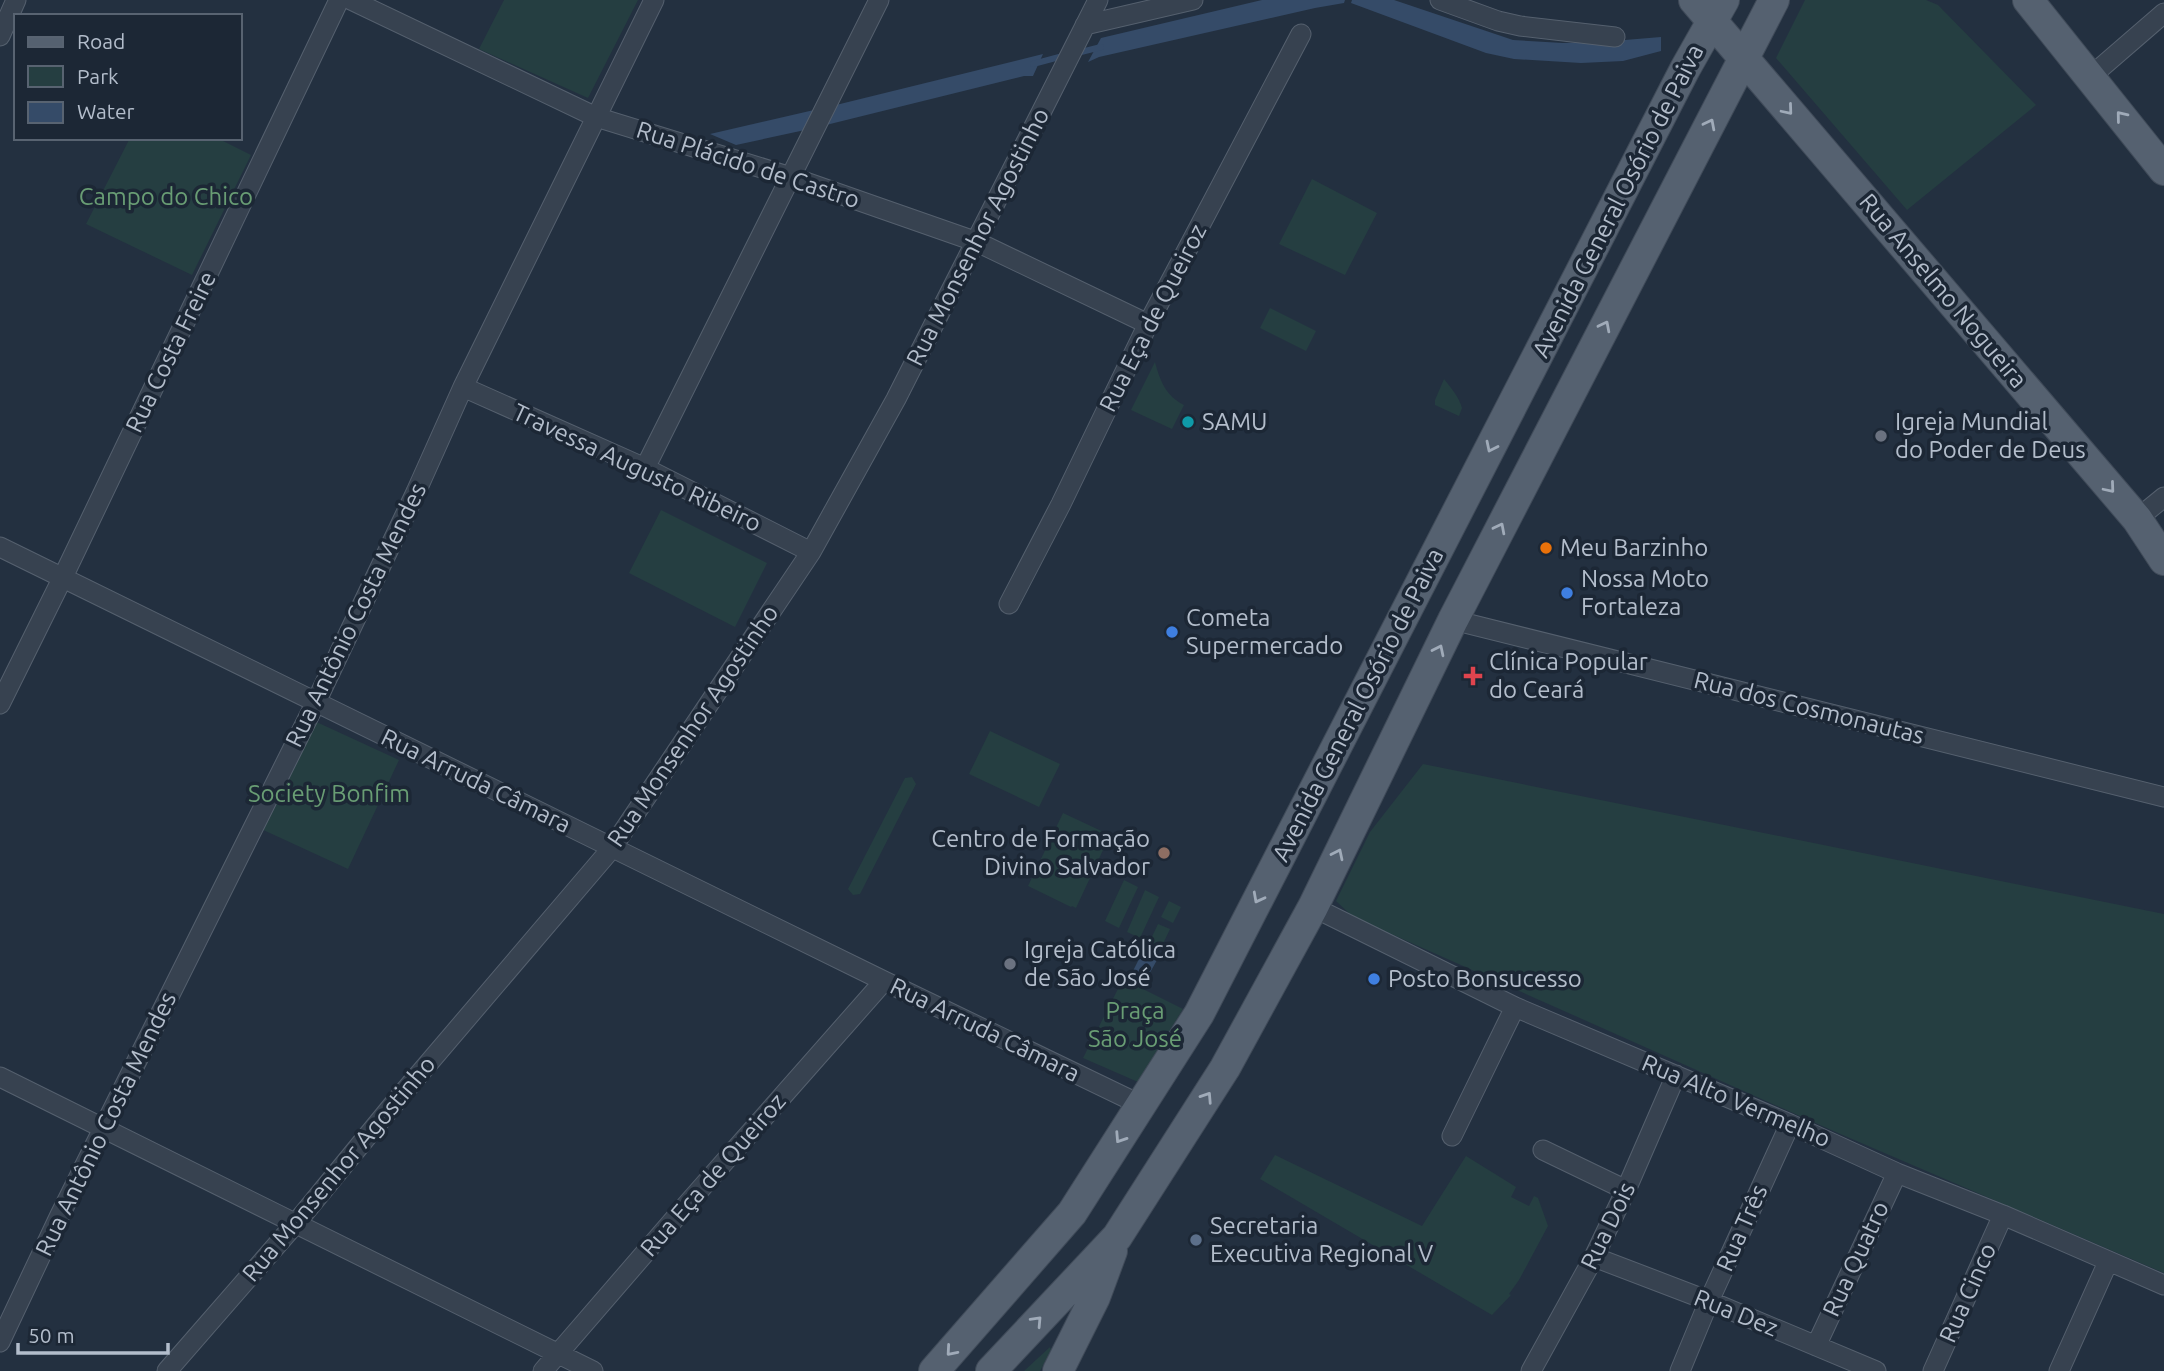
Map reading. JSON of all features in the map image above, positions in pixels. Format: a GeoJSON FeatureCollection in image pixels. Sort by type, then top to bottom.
{"type":"FeatureCollection","features":[{"type":"Feature","properties":{"kind":"main road","name":"Avenida General Osório de Paiva"},"geometry":{"type":"LineString","coordinates":[[991,1371],[1117,1237],[1225,1068],[1312,906],[1453,620],[1774,0]]}},
{"type":"Feature","properties":{"kind":"main road"},"geometry":{"type":"LineString","coordinates":[[2028,0],[2164,170]]}},
{"type":"Feature","properties":{"kind":"main road","name":"Avenida General Osório de Paiva"},"geometry":{"type":"LineString","coordinates":[[934,1371],[1072,1213],[1199,1014],[1685,69],[1710,7]]}},
{"type":"Feature","properties":{"kind":"main road","name":"Rua Anselmo Nogueira"},"geometry":{"type":"LineString","coordinates":[[1710,7],[1744,57],[2137,519],[2164,560]]}},
{"type":"Feature","properties":{"kind":"main road"},"geometry":{"type":"LineString","coordinates":[[1058,1371],[1095,1297],[1117,1237]]}},
{"type":"Feature","properties":{"kind":"main road"},"geometry":{"type":"LineString","coordinates":[[978,1371],[1000,1295]]}},
{"type":"Feature","properties":{"kind":"street"},"geometry":{"type":"LineString","coordinates":[[0,36],[16,0]]}},
{"type":"Feature","properties":{"kind":"street","name":"Rua Costa Freire"},"geometry":{"type":"LineString","coordinates":[[0,704],[339,0]]}},
{"type":"Feature","properties":{"kind":"street","name":"Rua Plácido de Castro"},"geometry":{"type":"LineString","coordinates":[[351,0],[596,117],[791,177],[977,242],[1148,324]]}},
{"type":"Feature","properties":{"kind":"street","name":"Rua Antônio Costa Mendes"},"geometry":{"type":"LineString","coordinates":[[0,1342],[316,702],[463,387],[654,0]]}},
{"type":"Feature","properties":{"kind":"street"},"geometry":{"type":"LineString","coordinates":[[645,468],[878,0]]}},
{"type":"Feature","properties":{"kind":"street","name":"Rua Monsenhor Agostinho"},"geometry":{"type":"LineString","coordinates":[[167,1371],[296,1223],[612,848],[811,552],[896,399],[1098,0]]}},
{"type":"Feature","properties":{"kind":"street"},"geometry":{"type":"LineString","coordinates":[[1082,32],[1193,0]]}},
{"type":"Feature","properties":{"kind":"street"},"geometry":{"type":"LineString","coordinates":[[1440,0],[1520,26],[1615,37]]}},
{"type":"Feature","properties":{"kind":"street"},"geometry":{"type":"LineString","coordinates":[[2090,77],[2164,13]]}},
{"type":"Feature","properties":{"kind":"street","name":"Rua Eça de Queiroz"},"geometry":{"type":"LineString","coordinates":[[1009,604],[1061,504],[1148,324],[1301,34]]}},
{"type":"Feature","properties":{"kind":"street","name":"Travessa Augusto Ribeiro"},"geometry":{"type":"LineString","coordinates":[[463,387],[645,468],[811,552]]}},
{"type":"Feature","properties":{"kind":"street"},"geometry":{"type":"LineString","coordinates":[[2137,519],[2164,497]]}},
{"type":"Feature","properties":{"kind":"street","name":"Rua Arruda Câmara"},"geometry":{"type":"LineString","coordinates":[[0,547],[1141,1105]]}},
{"type":"Feature","properties":{"kind":"street","name":"Rua dos Cosmonautas"},"geometry":{"type":"LineString","coordinates":[[1453,620],[2164,797]]}},
{"type":"Feature","properties":{"kind":"street","name":"Rua Alto Vermelho"},"geometry":{"type":"LineString","coordinates":[[1312,906],[1516,1007],[2164,1285]]}},
{"type":"Feature","properties":{"kind":"street","name":"Rua Eça de Queiroz"},"geometry":{"type":"LineString","coordinates":[[543,1371],[884,981]]}},
{"type":"Feature","properties":{"kind":"street"},"geometry":{"type":"LineString","coordinates":[[1452,1136],[1516,1007]]}},
{"type":"Feature","properties":{"kind":"street","name":"Rua Dois"},"geometry":{"type":"LineString","coordinates":[[1537,1369],[1594,1258],[1676,1075]]}},
{"type":"Feature","properties":{"kind":"street"},"geometry":{"type":"LineString","coordinates":[[0,1077],[593,1371]]}},
{"type":"Feature","properties":{"kind":"street","name":"Rua Três"},"geometry":{"type":"LineString","coordinates":[[1680,1371],[1790,1124]]}},
{"type":"Feature","properties":{"kind":"street"},"geometry":{"type":"LineString","coordinates":[[1543,1150],[1626,1190]]}},
{"type":"Feature","properties":{"kind":"street","name":"Rua Quatro"},"geometry":{"type":"LineString","coordinates":[[1816,1346],[1897,1172]]}},
{"type":"Feature","properties":{"kind":"street","name":"Rua Cinco"},"geometry":{"type":"LineString","coordinates":[[1933,1371],[2003,1215]]}},
{"type":"Feature","properties":{"kind":"street","name":"Rua Dez"},"geometry":{"type":"LineString","coordinates":[[1594,1258],[1709,1301],[1876,1371]]}},
{"type":"Feature","properties":{"kind":"street"},"geometry":{"type":"LineString","coordinates":[[2059,1371],[2108,1262]]}},
{"type":"Feature","properties":{"kind":"green space"},"geometry":{"type":"Polygon","coordinates":[[[504,0],[638,0],[588,98],[479,49],[504,0]]]}},
{"type":"Feature","properties":{"kind":"green space"},"geometry":{"type":"Polygon","coordinates":[[[1805,0],[1926,0],[1938,5],[2036,105],[1907,210],[1776,58],[1805,0]]]}},
{"type":"Feature","properties":{"kind":"green space","name":"Campo do Chico"},"geometry":{"type":"Polygon","coordinates":[[[129,140],[221,140],[251,155],[192,275],[86,224],[129,140]]]}},
{"type":"Feature","properties":{"kind":"green space"},"geometry":{"type":"Polygon","coordinates":[[[1312,179],[1377,213],[1345,275],[1279,244],[1312,179]]]}},
{"type":"Feature","properties":{"kind":"green space"},"geometry":{"type":"Polygon","coordinates":[[[1270,308],[1316,331],[1306,351],[1260,328],[1270,308]]]}},
{"type":"Feature","properties":{"kind":"green space"},"geometry":{"type":"Polygon","coordinates":[[[1155,362],[1165,387],[1184,405],[1172,429],[1131,410],[1155,362]]]}},
{"type":"Feature","properties":{"kind":"green space"},"geometry":{"type":"Polygon","coordinates":[[[1444,379],[1461,404],[1459,416],[1435,405],[1444,379]]]}},
{"type":"Feature","properties":{"kind":"green space"},"geometry":{"type":"Polygon","coordinates":[[[661,510],[767,563],[735,627],[629,573],[661,510]]]}},
{"type":"Feature","properties":{"kind":"green space","name":"Society Bonfim"},"geometry":{"type":"Polygon","coordinates":[[[310,719],[399,760],[348,869],[259,828],[310,719]]]}},
{"type":"Feature","properties":{"kind":"green space"},"geometry":{"type":"Polygon","coordinates":[[[990,731],[1060,764],[1039,807],[969,774],[990,731]]]}},
{"type":"Feature","properties":{"kind":"green space"},"geometry":{"type":"Polygon","coordinates":[[[1423,764],[2164,914],[2164,1273],[1838,1133],[1353,917],[1336,901],[1370,832],[1423,764]]]}},
{"type":"Feature","properties":{"kind":"green space"},"geometry":{"type":"Polygon","coordinates":[[[912,777],[916,784],[860,894],[853,895],[848,889],[905,778],[912,777]]]}},
{"type":"Feature","properties":{"kind":"green space"},"geometry":{"type":"Polygon","coordinates":[[[1063,813],[1110,835],[1076,908],[1028,886],[1063,813]]]}},
{"type":"Feature","properties":{"kind":"green space"},"geometry":{"type":"Polygon","coordinates":[[[1124,880],[1138,887],[1119,928],[1105,921],[1124,880]]]}},
{"type":"Feature","properties":{"kind":"green space"},"geometry":{"type":"Polygon","coordinates":[[[1145,890],[1159,897],[1140,938],[1127,932],[1145,890]]]}},
{"type":"Feature","properties":{"kind":"green space"},"geometry":{"type":"Polygon","coordinates":[[[1169,901],[1181,907],[1173,923],[1161,917],[1169,901]]]}},
{"type":"Feature","properties":{"kind":"green space"},"geometry":{"type":"Polygon","coordinates":[[[1158,924],[1170,929],[1161,948],[1149,943],[1158,924]]]}},
{"type":"Feature","properties":{"kind":"green space","name":"Praça São José"},"geometry":{"type":"Polygon","coordinates":[[[1123,979],[1183,1009],[1138,1082],[1083,1058],[1123,979]]]}},
{"type":"Feature","properties":{"kind":"green space"},"geometry":{"type":"Polygon","coordinates":[[[1275,1155],[1422,1226],[1466,1156],[1516,1187],[1511,1197],[1529,1206],[1534,1196],[1538,1198],[1548,1226],[1509,1294],[1511,1295],[1492,1315],[1260,1179],[1275,1155]]]}},
{"type":"Feature","properties":{"kind":"green space"},"geometry":{"type":"Polygon","coordinates":[[[1050,1347],[1040,1371],[1024,1371],[1050,1347]]]}},
{"type":"Feature","properties":{"kind":"water"},"geometry":{"type":"Polygon","coordinates":[[[1262,0],[1345,0],[1344,3],[1099,57],[1088,62],[1101,38],[1262,0]]]}},
{"type":"Feature","properties":{"kind":"water"},"geometry":{"type":"Polygon","coordinates":[[[1352,0],[1394,0],[1513,40],[1563,43],[1661,37],[1661,51],[1623,61],[1581,63],[1514,59],[1486,53],[1351,3],[1352,0]]]}},
{"type":"Feature","properties":{"kind":"water"},"geometry":{"type":"Polygon","coordinates":[[[1043,54],[1033,76],[826,125],[836,105],[1043,54]]]}},
{"type":"Feature","properties":{"kind":"water"},"geometry":{"type":"Polygon","coordinates":[[[814,110],[805,130],[736,145],[710,134],[814,110]]]}},
{"type":"Feature","properties":{"kind":"water"},"geometry":{"type":"Polygon","coordinates":[[[1142,953],[1157,960],[1147,978],[1133,971],[1142,953]]]}},
{"type":"Feature","properties":{"kind":"waterway"},"geometry":{"type":"LineString","coordinates":[[1077,53],[1101,47]]}},
{"type":"Feature","properties":{"kind":"waterway"},"geometry":{"type":"LineString","coordinates":[[1033,64],[1063,56]]}},
{"type":"Feature","properties":{"kind":"place","name":"SAMU"},"geometry":{"type":"Point","coordinates":[1188,422]}},
{"type":"Feature","properties":{"kind":"place","name":"Igreja Mundial do Poder de Deus"},"geometry":{"type":"Point","coordinates":[1881,436]}},
{"type":"Feature","properties":{"kind":"place","name":"Meu Barzinho"},"geometry":{"type":"Point","coordinates":[1546,548]}},
{"type":"Feature","properties":{"kind":"place","name":"Nossa Moto Fortaleza"},"geometry":{"type":"Point","coordinates":[1567,593]}},
{"type":"Feature","properties":{"kind":"place","name":"Cometa Supermercado"},"geometry":{"type":"Point","coordinates":[1172,632]}},
{"type":"Feature","properties":{"kind":"place","name":"Clínica Popular do Ceará"},"geometry":{"type":"Point","coordinates":[1473,676]}},
{"type":"Feature","properties":{"kind":"place","name":"Centro de Formação Divino Salvador"},"geometry":{"type":"Point","coordinates":[1164,853]}},
{"type":"Feature","properties":{"kind":"place","name":"Igreja Católica de São José"},"geometry":{"type":"Point","coordinates":[1010,964]}},
{"type":"Feature","properties":{"kind":"place","name":"Posto Bonsucesso"},"geometry":{"type":"Point","coordinates":[1374,979]}},
{"type":"Feature","properties":{"kind":"place","name":"Secretaria Executiva Regional V"},"geometry":{"type":"Point","coordinates":[1196,1240]}}]}
